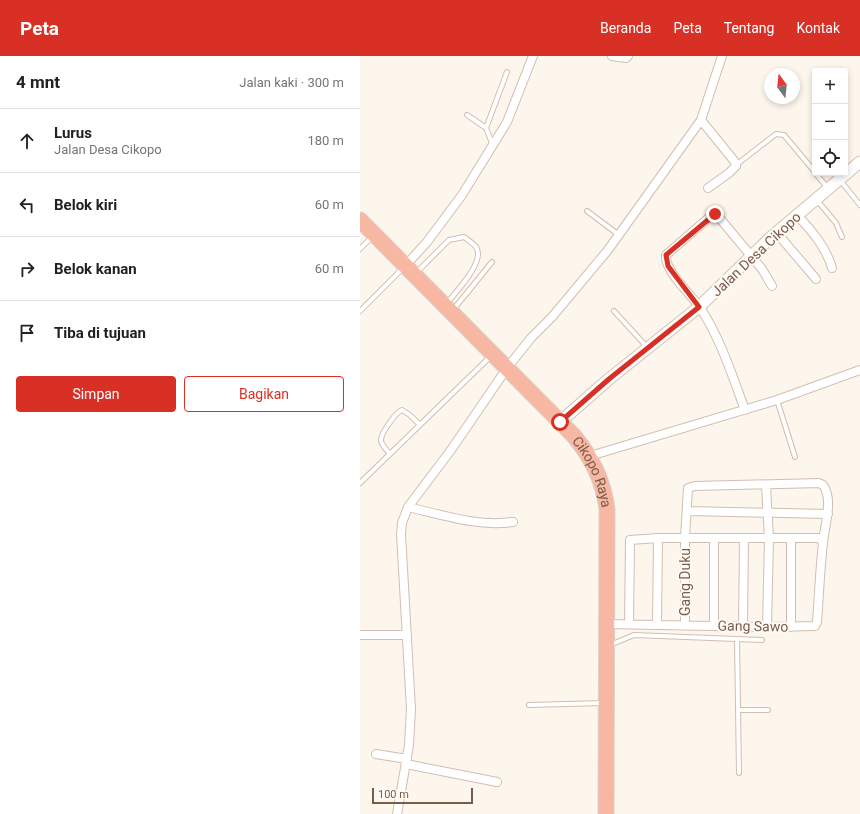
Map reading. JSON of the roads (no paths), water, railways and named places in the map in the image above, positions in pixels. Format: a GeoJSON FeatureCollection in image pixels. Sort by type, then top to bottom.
{"type":"FeatureCollection","features":[{"type":"Feature","properties":{"kind":"highway","name":"Cikopo Raya"},"geometry":{"type":"LineString","coordinates":[[360,220],[574,436],[590,456],[600,479],[606,509],[606,814]]}},
{"type":"Feature","properties":{"kind":"main road","name":"Jalan Desa Cikopo"},"geometry":{"type":"LineString","coordinates":[[560,422],[699,307],[776,232],[860,162]]}},
{"type":"Feature","properties":{"kind":"street"},"geometry":{"type":"LineString","coordinates":[[410,270],[427,242],[462,194],[492,143],[507,122],[533,56]]}},
{"type":"Feature","properties":{"kind":"street"},"geometry":{"type":"LineString","coordinates":[[612,56],[626,58],[628,56]]}},
{"type":"Feature","properties":{"kind":"street"},"geometry":{"type":"LineString","coordinates":[[397,814],[407,761],[411,709],[401,534],[402,523],[408,507],[451,450],[507,368],[531,338],[562,305],[619,235],[701,120],[722,56]]}},
{"type":"Feature","properties":{"kind":"street"},"geometry":{"type":"LineString","coordinates":[[701,120],[735,162],[736,166],[708,188]]}},
{"type":"Feature","properties":{"kind":"street"},"geometry":{"type":"LineString","coordinates":[[745,410],[725,356],[699,307],[668,266],[665,259],[668,253],[715,214],[719,216],[762,269],[772,286]]}},
{"type":"Feature","properties":{"kind":"street"},"geometry":{"type":"LineString","coordinates":[[797,215],[811,231],[829,257],[832,268]]}},
{"type":"Feature","properties":{"kind":"street"},"geometry":{"type":"LineString","coordinates":[[776,232],[816,279]]}},
{"type":"Feature","properties":{"kind":"street"},"geometry":{"type":"LineString","coordinates":[[590,456],[777,400],[860,370]]}},
{"type":"Feature","properties":{"kind":"street","name":"Gang Duku"},"geometry":{"type":"LineString","coordinates":[[685,625],[685,538],[688,511],[687,492],[691,487],[819,482],[825,488],[828,514],[827,528],[823,542]]}},
{"type":"Feature","properties":{"kind":"street"},"geometry":{"type":"LineString","coordinates":[[766,485],[769,539],[767,627]]}},
{"type":"Feature","properties":{"kind":"street"},"geometry":{"type":"LineString","coordinates":[[408,507],[479,524],[496,525],[513,522]]}},
{"type":"Feature","properties":{"kind":"street"},"geometry":{"type":"LineString","coordinates":[[688,511],[828,514]]}},
{"type":"Feature","properties":{"kind":"street"},"geometry":{"type":"LineString","coordinates":[[657,624],[658,538]]}},
{"type":"Feature","properties":{"kind":"street"},"geometry":{"type":"LineString","coordinates":[[629,624],[629,542],[632,540],[658,538],[744,540],[816,538],[821,539],[823,542]]}},
{"type":"Feature","properties":{"kind":"street"},"geometry":{"type":"LineString","coordinates":[[714,539],[714,625]]}},
{"type":"Feature","properties":{"kind":"street"},"geometry":{"type":"LineString","coordinates":[[791,539],[791,627]]}},
{"type":"Feature","properties":{"kind":"street"},"geometry":{"type":"LineString","coordinates":[[743,626],[744,540]]}},
{"type":"Feature","properties":{"kind":"street","name":"Gang Sawo"},"geometry":{"type":"LineString","coordinates":[[606,624],[767,627],[813,626],[817,623],[823,542]]}},
{"type":"Feature","properties":{"kind":"street"},"geometry":{"type":"LineString","coordinates":[[360,635],[406,635]]}},
{"type":"Feature","properties":{"kind":"street"},"geometry":{"type":"LineString","coordinates":[[376,754],[498,782]]}},
{"type":"Feature","properties":{"kind":"lane"},"geometry":{"type":"LineString","coordinates":[[486,128],[507,72]]}},
{"type":"Feature","properties":{"kind":"lane"},"geometry":{"type":"LineString","coordinates":[[467,115],[486,128],[492,143]]}},
{"type":"Feature","properties":{"kind":"lane"},"geometry":{"type":"LineString","coordinates":[[736,166],[773,136],[780,133],[784,135],[812,169]]}},
{"type":"Feature","properties":{"kind":"lane"},"geometry":{"type":"LineString","coordinates":[[818,176],[829,188]]}},
{"type":"Feature","properties":{"kind":"lane"},"geometry":{"type":"LineString","coordinates":[[840,179],[860,205]]}},
{"type":"Feature","properties":{"kind":"lane"},"geometry":{"type":"LineString","coordinates":[[816,199],[836,223],[842,237]]}},
{"type":"Feature","properties":{"kind":"lane"},"geometry":{"type":"LineString","coordinates":[[587,211],[619,235]]}},
{"type":"Feature","properties":{"kind":"lane"},"geometry":{"type":"LineString","coordinates":[[360,249],[374,235]]}},
{"type":"Feature","properties":{"kind":"lane"},"geometry":{"type":"LineString","coordinates":[[360,311],[449,240],[464,237],[477,248],[479,255],[472,271],[448,309]]}},
{"type":"Feature","properties":{"kind":"lane"},"geometry":{"type":"LineString","coordinates":[[448,309],[492,262]]}},
{"type":"Feature","properties":{"kind":"lane"},"geometry":{"type":"LineString","coordinates":[[614,311],[648,348]]}},
{"type":"Feature","properties":{"kind":"lane"},"geometry":{"type":"LineString","coordinates":[[360,483],[419,424],[493,354]]}},
{"type":"Feature","properties":{"kind":"lane"},"geometry":{"type":"LineString","coordinates":[[777,400],[795,457]]}},
{"type":"Feature","properties":{"kind":"lane"},"geometry":{"type":"LineString","coordinates":[[390,454],[382,444],[381,438],[397,412],[402,410],[406,412],[419,424]]}},
{"type":"Feature","properties":{"kind":"lane"},"geometry":{"type":"LineString","coordinates":[[606,646],[634,635],[762,640]]}},
{"type":"Feature","properties":{"kind":"lane"},"geometry":{"type":"LineString","coordinates":[[737,639],[738,773]]}},
{"type":"Feature","properties":{"kind":"lane"},"geometry":{"type":"LineString","coordinates":[[528,705],[607,703]]}},
{"type":"Feature","properties":{"kind":"lane"},"geometry":{"type":"LineString","coordinates":[[738,710],[768,710]]}}]}
